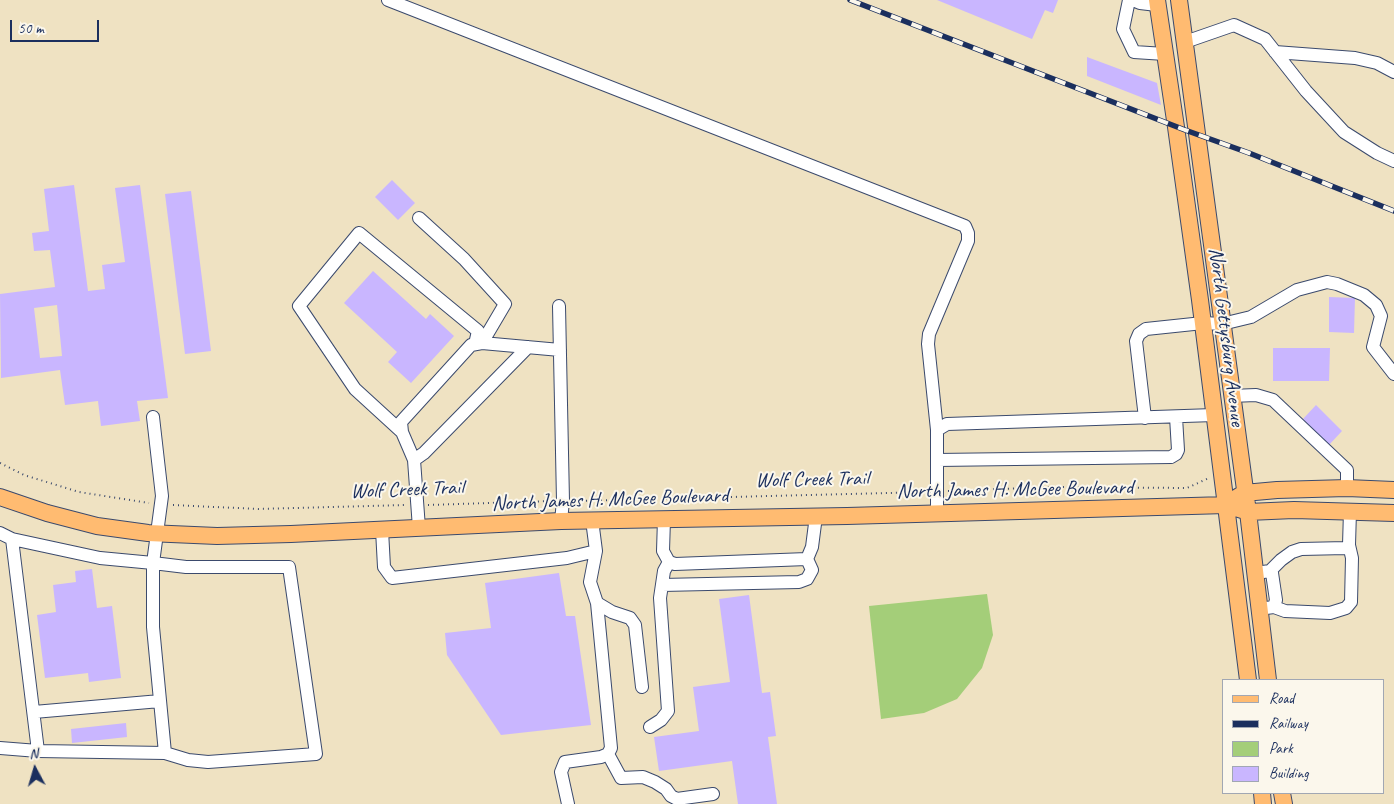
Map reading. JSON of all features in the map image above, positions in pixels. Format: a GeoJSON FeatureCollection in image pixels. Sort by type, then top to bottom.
{"type":"FeatureCollection","features":[{"type":"Feature","properties":{"kind":"main road","name":"North Gettysburg Avenue"},"geometry":{"type":"LineString","coordinates":[[1179,0],[1244,493],[1262,572],[1267,608],[1268,679]]}},
{"type":"Feature","properties":{"kind":"main road","name":"North Gettysburg Avenue"},"geometry":{"type":"LineString","coordinates":[[1157,2],[1203,322],[1248,679]]}},
{"type":"Feature","properties":{"kind":"main road"},"geometry":{"type":"LineString","coordinates":[[1226,505],[1244,493],[1277,490],[1347,488],[1394,490]]}},
{"type":"Feature","properties":{"kind":"main road","name":"North James H. McGee Boulevard"},"geometry":{"type":"LineString","coordinates":[[0,497],[47,513],[97,526],[157,534],[226,535],[592,520],[1136,509],[1226,505],[1248,512],[1350,511],[1394,513]]}},
{"type":"Feature","properties":{"kind":"street"},"geometry":{"type":"LineString","coordinates":[[388,0],[965,226],[968,233],[968,241],[929,334],[928,344],[937,430],[937,512]]}},
{"type":"Feature","properties":{"kind":"street"},"geometry":{"type":"LineString","coordinates":[[1128,0],[1123,29],[1134,52],[1165,54]]}},
{"type":"Feature","properties":{"kind":"street"},"geometry":{"type":"LineString","coordinates":[[1133,0],[1140,3],[1157,2]]}},
{"type":"Feature","properties":{"kind":"street"},"geometry":{"type":"LineString","coordinates":[[1184,42],[1234,26],[1265,38],[1306,91],[1344,132],[1377,153],[1394,161]]}},
{"type":"Feature","properties":{"kind":"street"},"geometry":{"type":"LineString","coordinates":[[1275,52],[1355,58],[1377,62],[1394,72]]}},
{"type":"Feature","properties":{"kind":"street"},"geometry":{"type":"LineString","coordinates":[[419,218],[464,259],[504,304],[479,343]]}},
{"type":"Feature","properties":{"kind":"street"},"geometry":{"type":"LineString","coordinates":[[402,432],[355,390],[299,306],[359,233],[478,331],[479,343]]}},
{"type":"Feature","properties":{"kind":"street"},"geometry":{"type":"LineString","coordinates":[[1145,418],[1136,341],[1139,334],[1146,329],[1203,322],[1222,324],[1251,317],[1297,290],[1327,282],[1364,295],[1376,305],[1381,316],[1373,347],[1394,374]]}},
{"type":"Feature","properties":{"kind":"street"},"geometry":{"type":"LineString","coordinates":[[559,306],[562,521]]}},
{"type":"Feature","properties":{"kind":"street"},"geometry":{"type":"LineString","coordinates":[[419,528],[414,460],[402,432],[401,422],[471,345],[479,343],[560,350]]}},
{"type":"Feature","properties":{"kind":"street"},"geometry":{"type":"LineString","coordinates":[[414,460],[424,453],[528,347]]}},
{"type":"Feature","properties":{"kind":"street"},"geometry":{"type":"LineString","coordinates":[[1231,396],[1256,395],[1273,400],[1347,470],[1347,488]]}},
{"type":"Feature","properties":{"kind":"street"},"geometry":{"type":"LineString","coordinates":[[937,430],[947,424],[1214,415]]}},
{"type":"Feature","properties":{"kind":"street"},"geometry":{"type":"LineString","coordinates":[[153,416],[162,496],[153,563],[153,627],[166,752]]}},
{"type":"Feature","properties":{"kind":"street"},"geometry":{"type":"LineString","coordinates":[[937,460],[1171,457],[1178,450],[1176,416]]}},
{"type":"Feature","properties":{"kind":"street"},"geometry":{"type":"LineString","coordinates":[[1267,608],[1307,613],[1330,613],[1346,608],[1351,602],[1350,511]]}},
{"type":"Feature","properties":{"kind":"street"},"geometry":{"type":"LineString","coordinates":[[662,585],[799,582],[807,579],[812,570],[807,559],[812,547],[816,516]]}},
{"type":"Feature","properties":{"kind":"street"},"geometry":{"type":"LineString","coordinates":[[664,519],[663,551],[669,562],[676,564],[807,559]]}},
{"type":"Feature","properties":{"kind":"street"},"geometry":{"type":"LineString","coordinates":[[568,804],[561,772],[565,762],[601,757],[608,754],[611,748],[597,602],[590,582],[596,551],[592,520]]}},
{"type":"Feature","properties":{"kind":"street"},"geometry":{"type":"LineString","coordinates":[[382,530],[384,567],[392,578],[566,558],[596,551]]}},
{"type":"Feature","properties":{"kind":"street"},"geometry":{"type":"LineString","coordinates":[[0,533],[12,539],[100,558],[186,567],[289,567],[316,754],[208,762],[188,760],[166,752],[38,751],[0,748]]}},
{"type":"Feature","properties":{"kind":"street"},"geometry":{"type":"LineString","coordinates":[[12,539],[38,751]]}},
{"type":"Feature","properties":{"kind":"street"},"geometry":{"type":"LineString","coordinates":[[1262,572],[1292,552],[1301,549],[1343,550],[1349,545]]}},
{"type":"Feature","properties":{"kind":"street"},"geometry":{"type":"LineString","coordinates":[[650,727],[662,720],[668,711],[660,598],[664,571],[669,562]]}},
{"type":"Feature","properties":{"kind":"street"},"geometry":{"type":"LineString","coordinates":[[597,602],[612,612],[630,618],[635,625],[642,687]]}},
{"type":"Feature","properties":{"kind":"street"},"geometry":{"type":"LineString","coordinates":[[34,712],[160,701]]}},
{"type":"Feature","properties":{"kind":"street"},"geometry":{"type":"LineString","coordinates":[[608,754],[621,778],[643,777],[655,782],[666,789],[671,796],[677,798],[713,794]]}},
{"type":"Feature","properties":{"kind":"path","name":"Wolf Creek Trail"},"geometry":{"type":"LineString","coordinates":[[0,463],[24,474],[79,492],[161,505],[258,509],[1056,487],[1186,488],[1208,478]]}},
{"type":"Feature","properties":{"kind":"green space"},"geometry":{"type":"Polygon","coordinates":[[[987,594],[993,635],[982,668],[957,699],[924,713],[881,719],[869,606],[987,594]]]}},
{"type":"Feature","properties":{"kind":"building"},"geometry":{"type":"Polygon","coordinates":[[[937,0],[1058,0],[1053,13],[1045,10],[1032,39],[937,0]]]}},
{"type":"Feature","properties":{"kind":"building"},"geometry":{"type":"Polygon","coordinates":[[[1087,57],[1157,83],[1161,105],[1087,76],[1087,57]]]}},
{"type":"Feature","properties":{"kind":"building"},"geometry":{"type":"Polygon","coordinates":[[[392,180],[415,203],[398,220],[375,197],[392,180]]]}},
{"type":"Feature","properties":{"kind":"building"},"geometry":{"type":"Polygon","coordinates":[[[74,185],[88,291],[105,289],[102,265],[125,262],[115,188],[140,185],[168,398],[137,401],[140,421],[101,426],[98,401],[65,405],[60,370],[1,378],[0,294],[55,287],[50,250],[34,251],[32,233],[49,231],[44,189],[74,185]],[[57,305],[34,308],[40,358],[62,356],[57,305]]]}},
{"type":"Feature","properties":{"kind":"building"},"geometry":{"type":"Polygon","coordinates":[[[191,191],[211,351],[185,354],[165,194],[191,191]]]}},
{"type":"Feature","properties":{"kind":"building"},"geometry":{"type":"Polygon","coordinates":[[[373,271],[426,319],[430,314],[454,336],[411,383],[388,362],[397,352],[344,303],[373,271]]]}},
{"type":"Feature","properties":{"kind":"building"},"geometry":{"type":"Polygon","coordinates":[[[1329,297],[1355,298],[1354,333],[1329,332],[1329,297]]]}},
{"type":"Feature","properties":{"kind":"building"},"geometry":{"type":"Polygon","coordinates":[[[1273,348],[1330,348],[1329,381],[1273,381],[1273,348]]]}},
{"type":"Feature","properties":{"kind":"building"},"geometry":{"type":"Polygon","coordinates":[[[1316,405],[1342,431],[1329,445],[1303,419],[1316,405]]]}},
{"type":"Feature","properties":{"kind":"building"},"geometry":{"type":"Polygon","coordinates":[[[92,569],[97,608],[112,606],[121,678],[89,682],[88,673],[45,678],[37,615],[56,612],[53,585],[76,582],[75,571],[92,569]]]}},
{"type":"Feature","properties":{"kind":"building"},"geometry":{"type":"Polygon","coordinates":[[[559,573],[566,616],[575,616],[591,725],[501,735],[447,655],[445,633],[491,628],[485,583],[559,573]]]}},
{"type":"Feature","properties":{"kind":"building"},"geometry":{"type":"Polygon","coordinates":[[[749,595],[762,693],[770,692],[776,736],[768,737],[777,804],[738,804],[732,761],[659,771],[654,737],[699,731],[693,687],[730,682],[719,599],[749,595]]]}},
{"type":"Feature","properties":{"kind":"building"},"geometry":{"type":"Polygon","coordinates":[[[126,723],[127,737],[72,743],[71,729],[126,723]]]}},
{"type":"Feature","properties":{"kind":"railway"},"geometry":{"type":"LineString","coordinates":[[850,0],[1249,153],[1394,211]]}}]}
